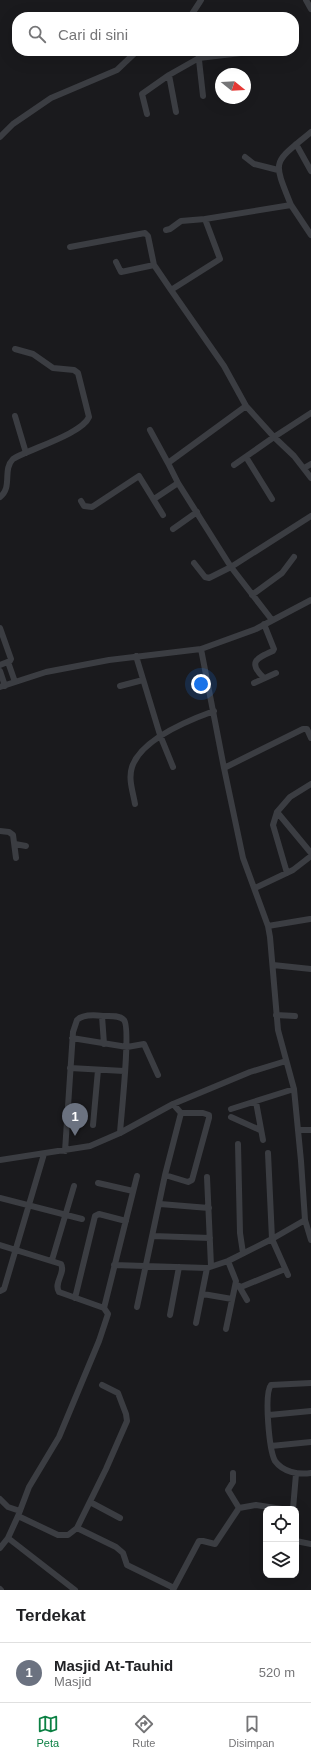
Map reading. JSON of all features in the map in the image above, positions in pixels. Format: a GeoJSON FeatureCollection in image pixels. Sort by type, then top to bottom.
{"type":"FeatureCollection","features":[{"type":"Feature","properties":{"kind":"street"},"geometry":{"type":"LineString","coordinates":[[306,0],[311,9]]}},
{"type":"Feature","properties":{"kind":"street"},"geometry":{"type":"LineString","coordinates":[[192,12],[198,1]]}},
{"type":"Feature","properties":{"kind":"street"},"geometry":{"type":"LineString","coordinates":[[0,138],[12,124],[51,98],[117,70],[132,56]]}},
{"type":"Feature","properties":{"kind":"street"},"geometry":{"type":"LineString","coordinates":[[147,114],[142,94],[169,75],[199,58],[216,56]]}},
{"type":"Feature","properties":{"kind":"street"},"geometry":{"type":"LineString","coordinates":[[199,58],[203,96]]}},
{"type":"Feature","properties":{"kind":"street"},"geometry":{"type":"LineString","coordinates":[[169,75],[176,112]]}},
{"type":"Feature","properties":{"kind":"street"},"geometry":{"type":"LineString","coordinates":[[311,132],[281,159],[278,170],[291,205],[311,235]]}},
{"type":"Feature","properties":{"kind":"street"},"geometry":{"type":"LineString","coordinates":[[296,144],[311,171]]}},
{"type":"Feature","properties":{"kind":"street"},"geometry":{"type":"LineString","coordinates":[[245,157],[254,164],[278,170]]}},
{"type":"Feature","properties":{"kind":"street"},"geometry":{"type":"LineString","coordinates":[[166,230],[170,229],[181,221],[205,219],[291,205]]}},
{"type":"Feature","properties":{"kind":"street"},"geometry":{"type":"LineString","coordinates":[[171,290],[220,259],[205,219]]}},
{"type":"Feature","properties":{"kind":"street"},"geometry":{"type":"LineString","coordinates":[[70,247],[144,233],[148,236],[154,265],[224,366],[246,406],[304,468],[311,478]]}},
{"type":"Feature","properties":{"kind":"street"},"geometry":{"type":"LineString","coordinates":[[116,262],[121,272],[154,265]]}},
{"type":"Feature","properties":{"kind":"street"},"geometry":{"type":"LineString","coordinates":[[0,497],[6,490],[10,462],[60,438],[84,423],[87,420],[89,413],[78,373],[74,370],[53,368],[33,354],[16,349]]}},
{"type":"Feature","properties":{"kind":"street"},"geometry":{"type":"LineString","coordinates":[[168,463],[246,406]]}},
{"type":"Feature","properties":{"kind":"street"},"geometry":{"type":"LineString","coordinates":[[234,465],[311,413]]}},
{"type":"Feature","properties":{"kind":"street"},"geometry":{"type":"LineString","coordinates":[[15,416],[26,453]]}},
{"type":"Feature","properties":{"kind":"street"},"geometry":{"type":"LineString","coordinates":[[150,430],[178,483],[231,567],[272,620]]}},
{"type":"Feature","properties":{"kind":"street"},"geometry":{"type":"LineString","coordinates":[[246,457],[272,499]]}},
{"type":"Feature","properties":{"kind":"street"},"geometry":{"type":"LineString","coordinates":[[304,468],[311,464]]}},
{"type":"Feature","properties":{"kind":"street"},"geometry":{"type":"LineString","coordinates":[[81,501],[84,506],[92,507],[137,476],[141,478],[163,515]]}},
{"type":"Feature","properties":{"kind":"street"},"geometry":{"type":"LineString","coordinates":[[154,499],[178,483]]}},
{"type":"Feature","properties":{"kind":"street"},"geometry":{"type":"LineString","coordinates":[[173,529],[197,512]]}},
{"type":"Feature","properties":{"kind":"street"},"geometry":{"type":"LineString","coordinates":[[194,563],[208,578],[231,567],[311,516]]}},
{"type":"Feature","properties":{"kind":"street"},"geometry":{"type":"LineString","coordinates":[[252,595],[282,573],[294,557]]}},
{"type":"Feature","properties":{"kind":"street"},"geometry":{"type":"LineString","coordinates":[[0,671],[2,687],[46,672],[136,656],[201,649],[264,624],[311,600]]}},
{"type":"Feature","properties":{"kind":"street"},"geometry":{"type":"LineString","coordinates":[[264,624],[274,649],[255,661],[256,668],[264,678]]}},
{"type":"Feature","properties":{"kind":"street"},"geometry":{"type":"LineString","coordinates":[[0,628],[11,658],[8,662],[0,665]]}},
{"type":"Feature","properties":{"kind":"street"},"geometry":{"type":"LineString","coordinates":[[201,649],[243,858],[268,926],[273,965],[279,1040],[294,1089],[305,1220],[311,1238]]}},
{"type":"Feature","properties":{"kind":"street"},"geometry":{"type":"LineString","coordinates":[[136,656],[160,735],[173,767]]}},
{"type":"Feature","properties":{"kind":"street"},"geometry":{"type":"LineString","coordinates":[[8,662],[15,682]]}},
{"type":"Feature","properties":{"kind":"street"},"geometry":{"type":"LineString","coordinates":[[254,683],[276,672]]}},
{"type":"Feature","properties":{"kind":"street"},"geometry":{"type":"LineString","coordinates":[[120,686],[143,680]]}},
{"type":"Feature","properties":{"kind":"street"},"geometry":{"type":"LineString","coordinates":[[135,804],[130,777],[131,768],[140,754],[160,735],[214,710]]}},
{"type":"Feature","properties":{"kind":"street"},"geometry":{"type":"LineString","coordinates":[[224,768],[303,729],[307,729],[311,738]]}},
{"type":"Feature","properties":{"kind":"street"},"geometry":{"type":"LineString","coordinates":[[287,873],[273,825],[278,812],[290,797],[311,784]]}},
{"type":"Feature","properties":{"kind":"street"},"geometry":{"type":"LineString","coordinates":[[255,888],[297,868],[311,854],[278,812]]}},
{"type":"Feature","properties":{"kind":"street"},"geometry":{"type":"LineString","coordinates":[[0,831],[12,834],[15,838],[16,858]]}},
{"type":"Feature","properties":{"kind":"street"},"geometry":{"type":"LineString","coordinates":[[15,844],[26,846]]}},
{"type":"Feature","properties":{"kind":"street"},"geometry":{"type":"LineString","coordinates":[[268,926],[310,918]]}},
{"type":"Feature","properties":{"kind":"street"},"geometry":{"type":"LineString","coordinates":[[273,965],[311,969]]}},
{"type":"Feature","properties":{"kind":"street"},"geometry":{"type":"LineString","coordinates":[[276,1014],[295,1016]]}},
{"type":"Feature","properties":{"kind":"street"},"geometry":{"type":"LineString","coordinates":[[102,1016],[104,1044]]}},
{"type":"Feature","properties":{"kind":"street"},"geometry":{"type":"LineString","coordinates":[[65,1151],[72,1038],[74,1026],[79,1018],[117,1016],[125,1022],[127,1048],[120,1133]]}},
{"type":"Feature","properties":{"kind":"street"},"geometry":{"type":"LineString","coordinates":[[72,1038],[127,1048],[144,1044],[158,1075]]}},
{"type":"Feature","properties":{"kind":"street"},"geometry":{"type":"LineString","coordinates":[[0,1160],[90,1146],[120,1133],[173,1104],[250,1072],[286,1061]]}},
{"type":"Feature","properties":{"kind":"street"},"geometry":{"type":"LineString","coordinates":[[70,1068],[124,1071]]}},
{"type":"Feature","properties":{"kind":"street"},"geometry":{"type":"LineString","coordinates":[[93,1125],[98,1070]]}},
{"type":"Feature","properties":{"kind":"street"},"geometry":{"type":"LineString","coordinates":[[231,1109],[294,1089]]}},
{"type":"Feature","properties":{"kind":"street"},"geometry":{"type":"LineString","coordinates":[[256,1102],[263,1140]]}},
{"type":"Feature","properties":{"kind":"street"},"geometry":{"type":"LineString","coordinates":[[165,1175],[188,1182],[192,1180],[210,1118],[209,1115],[203,1113],[181,1113],[173,1104]]}},
{"type":"Feature","properties":{"kind":"street"},"geometry":{"type":"LineString","coordinates":[[137,1308],[165,1175],[181,1113]]}},
{"type":"Feature","properties":{"kind":"street"},"geometry":{"type":"LineString","coordinates":[[231,1117],[260,1130]]}},
{"type":"Feature","properties":{"kind":"street"},"geometry":{"type":"LineString","coordinates":[[298,1130],[311,1130]]}},
{"type":"Feature","properties":{"kind":"street"},"geometry":{"type":"LineString","coordinates":[[238,1144],[240,1232],[243,1253]]}},
{"type":"Feature","properties":{"kind":"street"},"geometry":{"type":"LineString","coordinates":[[268,1153],[272,1239],[288,1275]]}},
{"type":"Feature","properties":{"kind":"street"},"geometry":{"type":"LineString","coordinates":[[0,1291],[4,1289],[44,1154]]}},
{"type":"Feature","properties":{"kind":"street"},"geometry":{"type":"LineString","coordinates":[[104,1308],[137,1176]]}},
{"type":"Feature","properties":{"kind":"street"},"geometry":{"type":"LineString","coordinates":[[196,1323],[209,1267],[210,1238],[208,1177]]}},
{"type":"Feature","properties":{"kind":"street"},"geometry":{"type":"LineString","coordinates":[[98,1183],[133,1191]]}},
{"type":"Feature","properties":{"kind":"street"},"geometry":{"type":"LineString","coordinates":[[52,1260],[74,1186]]}},
{"type":"Feature","properties":{"kind":"street"},"geometry":{"type":"LineString","coordinates":[[0,1198],[82,1219]]}},
{"type":"Feature","properties":{"kind":"street"},"geometry":{"type":"LineString","coordinates":[[160,1204],[209,1208]]}},
{"type":"Feature","properties":{"kind":"street"},"geometry":{"type":"LineString","coordinates":[[304,1205],[311,1206]]}},
{"type":"Feature","properties":{"kind":"street"},"geometry":{"type":"LineString","coordinates":[[76,1298],[95,1216],[99,1214],[126,1221]]}},
{"type":"Feature","properties":{"kind":"street"},"geometry":{"type":"LineString","coordinates":[[114,1265],[209,1267],[228,1261],[272,1239],[305,1220]]}},
{"type":"Feature","properties":{"kind":"street"},"geometry":{"type":"LineString","coordinates":[[153,1236],[210,1238]]}},
{"type":"Feature","properties":{"kind":"street"},"geometry":{"type":"LineString","coordinates":[[0,1245],[61,1264],[62,1267],[57,1286],[58,1291],[104,1308],[108,1314],[99,1341],[58,1436],[29,1487],[8,1538],[0,1548]]}},
{"type":"Feature","properties":{"kind":"street"},"geometry":{"type":"LineString","coordinates":[[228,1261],[238,1285],[247,1300]]}},
{"type":"Feature","properties":{"kind":"street"},"geometry":{"type":"LineString","coordinates":[[170,1315],[179,1267]]}},
{"type":"Feature","properties":{"kind":"street"},"geometry":{"type":"LineString","coordinates":[[226,1329],[232,1299],[238,1285],[285,1269]]}},
{"type":"Feature","properties":{"kind":"street"},"geometry":{"type":"LineString","coordinates":[[202,1294],[232,1299]]}},
{"type":"Feature","properties":{"kind":"street"},"geometry":{"type":"LineString","coordinates":[[311,1383],[271,1385],[268,1391],[272,1457],[277,1464],[296,1474],[311,1473]]}},
{"type":"Feature","properties":{"kind":"street"},"geometry":{"type":"LineString","coordinates":[[0,1499],[8,1507],[19,1514],[58,1535],[68,1535],[77,1528],[127,1421],[118,1393],[102,1385]]}},
{"type":"Feature","properties":{"kind":"street"},"geometry":{"type":"LineString","coordinates":[[269,1415],[311,1411]]}},
{"type":"Feature","properties":{"kind":"street"},"geometry":{"type":"LineString","coordinates":[[271,1446],[311,1442]]}},
{"type":"Feature","properties":{"kind":"street"},"geometry":{"type":"LineString","coordinates":[[233,1473],[234,1480],[228,1490],[239,1508]]}},
{"type":"Feature","properties":{"kind":"street"},"geometry":{"type":"LineString","coordinates":[[293,1506],[296,1474]]}},
{"type":"Feature","properties":{"kind":"street"},"geometry":{"type":"LineString","coordinates":[[90,1502],[120,1518]]}},
{"type":"Feature","properties":{"kind":"street"},"geometry":{"type":"LineString","coordinates":[[77,1528],[116,1547],[123,1553],[127,1564],[173,1589],[199,1541],[215,1544],[239,1508],[256,1505],[263,1506]]}},
{"type":"Feature","properties":{"kind":"street"},"geometry":{"type":"LineString","coordinates":[[8,1538],[75,1590]]}},
{"type":"Feature","properties":{"kind":"street"},"geometry":{"type":"LineString","coordinates":[[299,1542],[311,1544]]}},
{"type":"Feature","properties":{"kind":"place","name":"Masjid At-Tauhid"},"geometry":{"type":"Point","coordinates":[75,1136]}}]}
